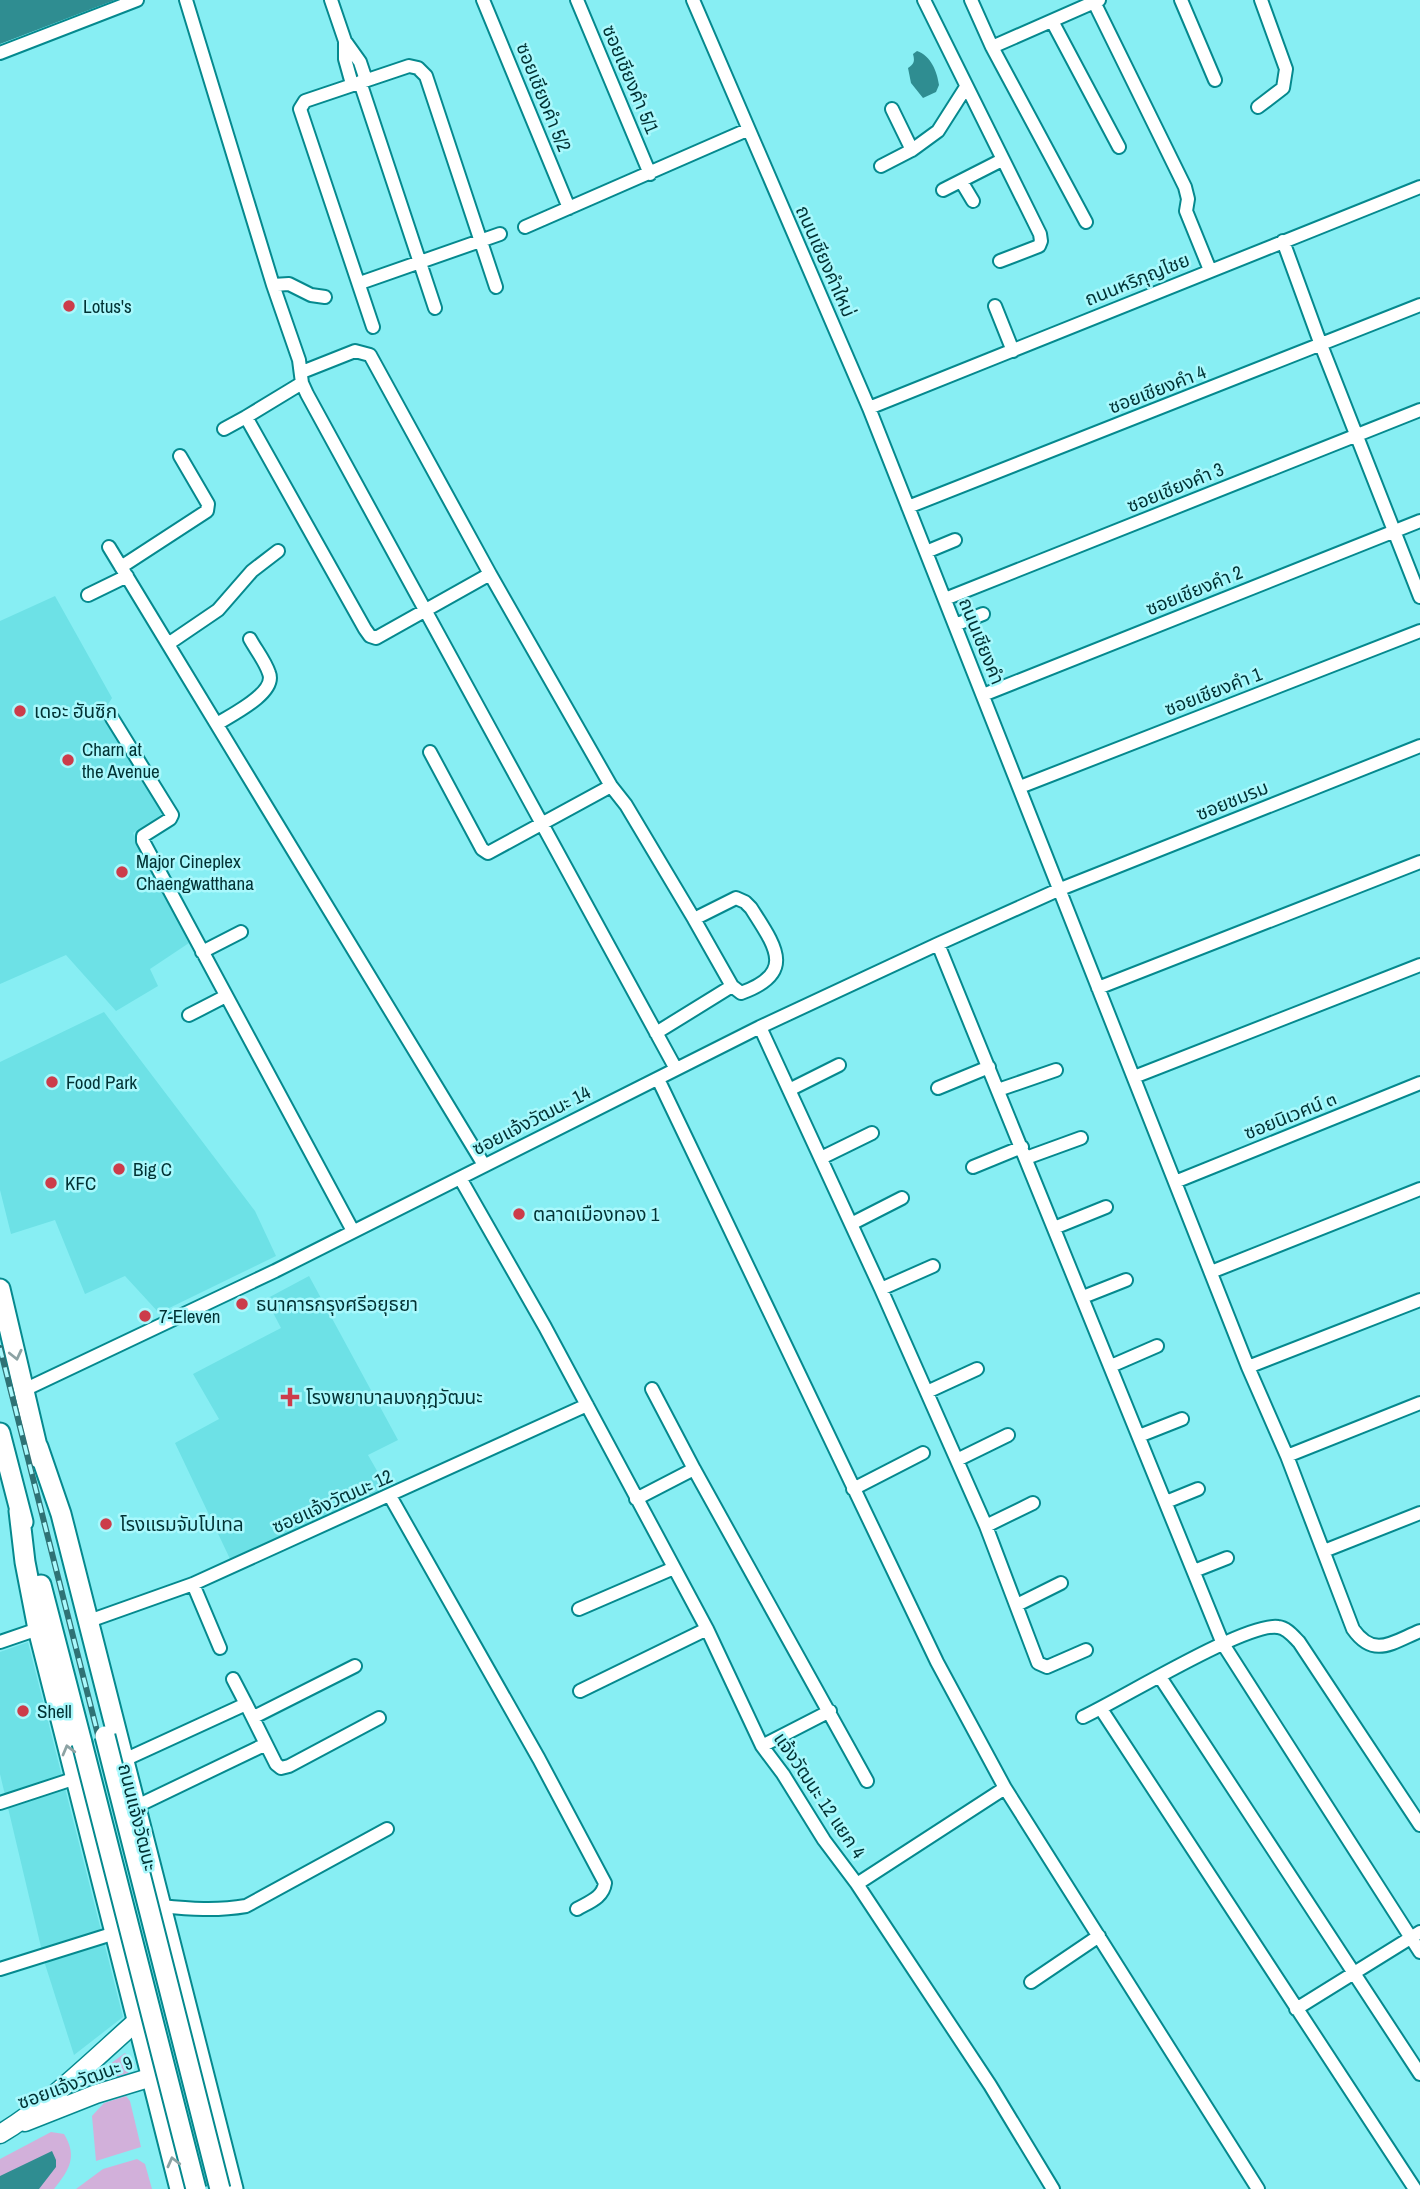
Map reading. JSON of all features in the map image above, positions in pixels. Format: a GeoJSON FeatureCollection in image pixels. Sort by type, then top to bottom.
{"type":"FeatureCollection","features":[{"type":"Feature","properties":{"kind":"main road","name":"ถนนแจ้งวัฒนะ"},"geometry":{"type":"LineString","coordinates":[[0,1289],[38,1447],[51,1519],[220,2189]]}},
{"type":"Feature","properties":{"kind":"main road","name":"ถนนแจ้งวัฒนะ"},"geometry":{"type":"LineString","coordinates":[[0,1433],[196,2189]]}},
{"type":"Feature","properties":{"kind":"main road","name":"ถนนแจ้งวัฒนะ"},"geometry":{"type":"LineString","coordinates":[[38,1447],[61,1514],[233,2189]]}},
{"type":"Feature","properties":{"kind":"main road","name":"ถนนแจ้งวัฒนะ"},"geometry":{"type":"LineString","coordinates":[[19,1511],[25,1562],[38,1629],[180,2189]]}},
{"type":"Feature","properties":{"kind":"main road"},"geometry":{"type":"LineString","coordinates":[[131,1995],[139,2003],[158,2002],[173,1993],[179,1979]]}},
{"type":"Feature","properties":{"kind":"main road"},"geometry":{"type":"LineString","coordinates":[[152,2077],[201,2065]]}},
{"type":"Feature","properties":{"kind":"main road"},"geometry":{"type":"LineString","coordinates":[[166,2135],[168,2124],[185,2113],[205,2118],[218,2127]]}},
{"type":"Feature","properties":{"kind":"street"},"geometry":{"type":"LineString","coordinates":[[0,53],[137,0]]}},
{"type":"Feature","properties":{"kind":"street"},"geometry":{"type":"LineString","coordinates":[[187,0],[302,378],[424,612],[677,1069]]}},
{"type":"Feature","properties":{"kind":"street"},"geometry":{"type":"LineString","coordinates":[[331,0],[345,41],[360,62],[359,82],[435,309]]}},
{"type":"Feature","properties":{"kind":"street","name":"ซอยเชียงคำ 5/2"},"geometry":{"type":"LineString","coordinates":[[483,0],[569,208]]}},
{"type":"Feature","properties":{"kind":"street","name":"ซอยเชียงคำ 5/1"},"geometry":{"type":"LineString","coordinates":[[577,0],[650,174]]}},
{"type":"Feature","properties":{"kind":"street","name":"ถนนเชียงคำใหม่"},"geometry":{"type":"LineString","coordinates":[[693,0],[869,408]]}},
{"type":"Feature","properties":{"kind":"street"},"geometry":{"type":"LineString","coordinates":[[924,0],[1040,234],[1041,241],[1033,249],[1000,261]]}},
{"type":"Feature","properties":{"kind":"street"},"geometry":{"type":"LineString","coordinates":[[971,0],[992,47],[1086,222]]}},
{"type":"Feature","properties":{"kind":"street"},"geometry":{"type":"LineString","coordinates":[[1181,0],[1215,80]]}},
{"type":"Feature","properties":{"kind":"street"},"geometry":{"type":"LineString","coordinates":[[1258,107],[1283,88],[1286,69],[1261,0]]}},
{"type":"Feature","properties":{"kind":"street"},"geometry":{"type":"LineString","coordinates":[[992,47],[1097,1],[1185,187],[1188,199],[1186,211],[1210,270]]}},
{"type":"Feature","properties":{"kind":"street"},"geometry":{"type":"LineString","coordinates":[[1052,21],[1119,146]]}},
{"type":"Feature","properties":{"kind":"street"},"geometry":{"type":"LineString","coordinates":[[373,327],[300,109],[304,101],[359,82],[409,66],[418,68],[426,76],[496,287]]}},
{"type":"Feature","properties":{"kind":"street"},"geometry":{"type":"LineString","coordinates":[[881,166],[912,150],[938,131],[966,87]]}},
{"type":"Feature","properties":{"kind":"street"},"geometry":{"type":"LineString","coordinates":[[892,109],[912,150]]}},
{"type":"Feature","properties":{"kind":"street"},"geometry":{"type":"LineString","coordinates":[[525,227],[747,130]]}},
{"type":"Feature","properties":{"kind":"street"},"geometry":{"type":"LineString","coordinates":[[943,190],[1002,160]]}},
{"type":"Feature","properties":{"kind":"street"},"geometry":{"type":"LineString","coordinates":[[961,181],[973,201]]}},
{"type":"Feature","properties":{"kind":"street","name":"ถนนหริภุญไชย"},"geometry":{"type":"LineString","coordinates":[[869,408],[1420,187]]}},
{"type":"Feature","properties":{"kind":"street"},"geometry":{"type":"LineString","coordinates":[[360,284],[500,234]]}},
{"type":"Feature","properties":{"kind":"street"},"geometry":{"type":"LineString","coordinates":[[1283,241],[1420,597]]}},
{"type":"Feature","properties":{"kind":"street"},"geometry":{"type":"LineString","coordinates":[[273,285],[289,284],[311,295],[325,297]]}},
{"type":"Feature","properties":{"kind":"street","name":"ซอยเชียงคำ 4"},"geometry":{"type":"LineString","coordinates":[[908,507],[1420,305]]}},
{"type":"Feature","properties":{"kind":"street"},"geometry":{"type":"LineString","coordinates":[[995,306],[1013,351]]}},
{"type":"Feature","properties":{"kind":"street"},"geometry":{"type":"LineString","coordinates":[[224,429],[302,378],[355,351],[370,355],[490,574],[611,786],[626,805],[732,986],[741,993],[772,977],[777,957],[758,919],[745,902],[736,898],[694,919]]}},
{"type":"Feature","properties":{"kind":"street","name":"ถนนเชียงคำ"},"geometry":{"type":"LineString","coordinates":[[869,408],[1248,1367],[1287,1456],[1353,1629],[1362,1641],[1381,1647],[1420,1630]]}},
{"type":"Feature","properties":{"kind":"street","name":"ซอยเชียงคำ 3"},"geometry":{"type":"LineString","coordinates":[[945,599],[1420,410]]}},
{"type":"Feature","properties":{"kind":"street"},"geometry":{"type":"LineString","coordinates":[[246,417],[370,636],[376,638],[490,574]]}},
{"type":"Feature","properties":{"kind":"street"},"geometry":{"type":"LineString","coordinates":[[88,595],[207,511],[208,504],[180,456]]}},
{"type":"Feature","properties":{"kind":"street","name":"ซอยเชียงคำ 2"},"geometry":{"type":"LineString","coordinates":[[983,695],[1420,521]]}},
{"type":"Feature","properties":{"kind":"street"},"geometry":{"type":"LineString","coordinates":[[926,552],[955,540]]}},
{"type":"Feature","properties":{"kind":"street"},"geometry":{"type":"LineString","coordinates":[[109,547],[484,1165]]}},
{"type":"Feature","properties":{"kind":"street"},"geometry":{"type":"LineString","coordinates":[[168,644],[218,610],[252,570],[278,551]]}},
{"type":"Feature","properties":{"kind":"street"},"geometry":{"type":"LineString","coordinates":[[955,625],[983,614]]}},
{"type":"Feature","properties":{"kind":"street","name":"ซอยเชียงคำ 1"},"geometry":{"type":"LineString","coordinates":[[1020,787],[1420,631]]}},
{"type":"Feature","properties":{"kind":"street"},"geometry":{"type":"LineString","coordinates":[[217,724],[265,692],[270,684],[271,675],[250,639]]}},
{"type":"Feature","properties":{"kind":"street"},"geometry":{"type":"LineString","coordinates":[[112,718],[172,812],[172,818],[142,839],[353,1231]]}},
{"type":"Feature","properties":{"kind":"street","name":"ซอยชมรม"},"geometry":{"type":"LineString","coordinates":[[1058,890],[1420,746]]}},
{"type":"Feature","properties":{"kind":"street"},"geometry":{"type":"LineString","coordinates":[[430,752],[485,852],[488,853],[611,786]]}},
{"type":"Feature","properties":{"kind":"street"},"geometry":{"type":"LineString","coordinates":[[1098,988],[1420,862]]}},
{"type":"Feature","properties":{"kind":"street","name":"ซอยแจ้งวัฒนะ 14"},"geometry":{"type":"LineString","coordinates":[[24,1390],[353,1231],[760,1027],[1058,890]]}},
{"type":"Feature","properties":{"kind":"street"},"geometry":{"type":"LineString","coordinates":[[202,952],[241,932]]}},
{"type":"Feature","properties":{"kind":"street"},"geometry":{"type":"LineString","coordinates":[[938,944],[1223,1644],[1415,1935],[1420,1952]]}},
{"type":"Feature","properties":{"kind":"street"},"geometry":{"type":"LineString","coordinates":[[1134,1077],[1420,965]]}},
{"type":"Feature","properties":{"kind":"street"},"geometry":{"type":"LineString","coordinates":[[656,1033],[732,986]]}},
{"type":"Feature","properties":{"kind":"street"},"geometry":{"type":"LineString","coordinates":[[189,1015],[226,996]]}},
{"type":"Feature","properties":{"kind":"street"},"geometry":{"type":"LineString","coordinates":[[760,1027],[881,1289],[986,1526],[1038,1663],[1047,1667],[1086,1650]]}},
{"type":"Feature","properties":{"kind":"street"},"geometry":{"type":"LineString","coordinates":[[789,1090],[839,1065]]}},
{"type":"Feature","properties":{"kind":"street"},"geometry":{"type":"LineString","coordinates":[[938,1088],[989,1067]]}},
{"type":"Feature","properties":{"kind":"street"},"geometry":{"type":"LineString","coordinates":[[998,1090],[1056,1070]]}},
{"type":"Feature","properties":{"kind":"street"},"geometry":{"type":"LineString","coordinates":[[658,1079],[937,1662],[1005,1788],[1258,2189]]}},
{"type":"Feature","properties":{"kind":"street","name":"ซอยนิเวศน์ ๓"},"geometry":{"type":"LineString","coordinates":[[1175,1182],[1420,1083]]}},
{"type":"Feature","properties":{"kind":"street"},"geometry":{"type":"LineString","coordinates":[[821,1158],[872,1133]]}},
{"type":"Feature","properties":{"kind":"street"},"geometry":{"type":"LineString","coordinates":[[973,1167],[1081,1138]]}},
{"type":"Feature","properties":{"kind":"street","name":"แจ้งวัฒนะ 12 แยก 4"},"geometry":{"type":"LineString","coordinates":[[460,1178],[587,1405],[707,1629],[762,1746],[990,2085],[1053,2189]]}},
{"type":"Feature","properties":{"kind":"street"},"geometry":{"type":"LineString","coordinates":[[1211,1272],[1420,1189]]}},
{"type":"Feature","properties":{"kind":"street"},"geometry":{"type":"LineString","coordinates":[[851,1224],[902,1198]]}},
{"type":"Feature","properties":{"kind":"street"},"geometry":{"type":"LineString","coordinates":[[1054,1228],[1107,1207]]}},
{"type":"Feature","properties":{"kind":"street"},"geometry":{"type":"LineString","coordinates":[[881,1289],[933,1266]]}},
{"type":"Feature","properties":{"kind":"street"},"geometry":{"type":"LineString","coordinates":[[1083,1297],[1126,1280]]}},
{"type":"Feature","properties":{"kind":"street"},"geometry":{"type":"LineString","coordinates":[[1248,1367],[1420,1300]]}},
{"type":"Feature","properties":{"kind":"street"},"geometry":{"type":"LineString","coordinates":[[1111,1366],[1157,1346]]}},
{"type":"Feature","properties":{"kind":"street"},"geometry":{"type":"LineString","coordinates":[[927,1392],[977,1369]]}},
{"type":"Feature","properties":{"kind":"street"},"geometry":{"type":"LineString","coordinates":[[652,1389],[867,1781]]}},
{"type":"Feature","properties":{"kind":"street"},"geometry":{"type":"LineString","coordinates":[[1287,1456],[1420,1403]]}},
{"type":"Feature","properties":{"kind":"street","name":"ซอยแจ้งวัฒนะ 12"},"geometry":{"type":"LineString","coordinates":[[89,1621],[193,1584],[587,1405]]}},
{"type":"Feature","properties":{"kind":"street"},"geometry":{"type":"LineString","coordinates":[[1139,1436],[1182,1419]]}},
{"type":"Feature","properties":{"kind":"street"},"geometry":{"type":"LineString","coordinates":[[957,1460],[1008,1435]]}},
{"type":"Feature","properties":{"kind":"street"},"geometry":{"type":"LineString","coordinates":[[853,1489],[923,1453]]}},
{"type":"Feature","properties":{"kind":"street"},"geometry":{"type":"LineString","coordinates":[[636,1499],[694,1469]]}},
{"type":"Feature","properties":{"kind":"street"},"geometry":{"type":"LineString","coordinates":[[1166,1502],[1198,1489]]}},
{"type":"Feature","properties":{"kind":"street"},"geometry":{"type":"LineString","coordinates":[[390,1496],[539,1759],[605,1883],[604,1890],[597,1898],[577,1909]]}},
{"type":"Feature","properties":{"kind":"street"},"geometry":{"type":"LineString","coordinates":[[986,1526],[1033,1503]]}},
{"type":"Feature","properties":{"kind":"street"},"geometry":{"type":"LineString","coordinates":[[1324,1551],[1420,1513]]}},
{"type":"Feature","properties":{"kind":"street"},"geometry":{"type":"LineString","coordinates":[[1194,1571],[1227,1558]]}},
{"type":"Feature","properties":{"kind":"street"},"geometry":{"type":"LineString","coordinates":[[579,1609],[674,1568]]}},
{"type":"Feature","properties":{"kind":"street"},"geometry":{"type":"LineString","coordinates":[[1017,1605],[1061,1583]]}},
{"type":"Feature","properties":{"kind":"street"},"geometry":{"type":"LineString","coordinates":[[193,1584],[220,1648]]}},
{"type":"Feature","properties":{"kind":"street"},"geometry":{"type":"LineString","coordinates":[[1083,1717],[1223,1644],[1264,1628],[1278,1627],[1290,1632],[1299,1642],[1420,1825]]}},
{"type":"Feature","properties":{"kind":"street"},"geometry":{"type":"LineString","coordinates":[[0,1642],[38,1629]]}},
{"type":"Feature","properties":{"kind":"street"},"geometry":{"type":"LineString","coordinates":[[580,1691],[707,1629]]}},
{"type":"Feature","properties":{"kind":"street"},"geometry":{"type":"LineString","coordinates":[[254,1717],[355,1666]]}},
{"type":"Feature","properties":{"kind":"street"},"geometry":{"type":"LineString","coordinates":[[1160,1677],[1420,2074]]}},
{"type":"Feature","properties":{"kind":"street"},"geometry":{"type":"LineString","coordinates":[[233,1679],[281,1768],[379,1718]]}},
{"type":"Feature","properties":{"kind":"street"},"geometry":{"type":"LineString","coordinates":[[124,1760],[246,1704]]}},
{"type":"Feature","properties":{"kind":"street"},"geometry":{"type":"LineString","coordinates":[[1101,1709],[1415,2189]]}},
{"type":"Feature","properties":{"kind":"street"},"geometry":{"type":"LineString","coordinates":[[762,1746],[830,1711]]}},
{"type":"Feature","properties":{"kind":"street"},"geometry":{"type":"LineString","coordinates":[[135,1807],[266,1744]]}},
{"type":"Feature","properties":{"kind":"street"},"geometry":{"type":"LineString","coordinates":[[0,1803],[76,1778]]}},
{"type":"Feature","properties":{"kind":"street"},"geometry":{"type":"LineString","coordinates":[[857,1884],[1005,1788]]}},
{"type":"Feature","properties":{"kind":"street"},"geometry":{"type":"LineString","coordinates":[[161,1906],[199,1910],[246,1906],[387,1829]]}},
{"type":"Feature","properties":{"kind":"street"},"geometry":{"type":"LineString","coordinates":[[0,1969],[115,1933]]}},
{"type":"Feature","properties":{"kind":"street"},"geometry":{"type":"LineString","coordinates":[[1296,2009],[1415,1935]]}},
{"type":"Feature","properties":{"kind":"street"},"geometry":{"type":"LineString","coordinates":[[1031,1982],[1098,1936]]}},
{"type":"Feature","properties":{"kind":"street","name":"ซอยแจ้งวัฒนะ 9"},"geometry":{"type":"LineString","coordinates":[[6,2131],[137,2021]]}},
{"type":"Feature","properties":{"kind":"street","name":"ซอยแจ้งวัฒนะ 9"},"geometry":{"type":"LineString","coordinates":[[6,2131],[96,2094],[152,2077]]}},
{"type":"Feature","properties":{"kind":"shaded area"},"geometry":{"type":"Polygon","coordinates":[[[0,0],[115,0],[0,44],[0,0]]]}},
{"type":"Feature","properties":{"kind":"shaded area"},"geometry":{"type":"Polygon","coordinates":[[[917,51],[926,56],[932,65],[939,85],[936,92],[923,98],[911,83],[908,68],[913,64],[913,54],[917,51]]]}},
{"type":"Feature","properties":{"kind":"shaded area","name":"Charn at the Avenue"},"geometry":{"type":"Polygon","coordinates":[[[55,596],[112,698],[105,709],[167,811],[133,833],[189,943],[150,969],[158,986],[116,1011],[66,955],[0,984],[0,621],[55,596]]]}},
{"type":"Feature","properties":{"kind":"shaded area","name":"Big C"},"geometry":{"type":"Polygon","coordinates":[[[104,1012],[255,1211],[276,1256],[159,1313],[125,1276],[85,1294],[55,1220],[11,1234],[0,1190],[0,1062],[104,1012]]]}},
{"type":"Feature","properties":{"kind":"shaded area","name":"โรงพยาบาลมงกุฎวัฒนะ"},"geometry":{"type":"Polygon","coordinates":[[[309,1276],[398,1440],[368,1455],[388,1490],[231,1561],[175,1443],[219,1419],[193,1374],[281,1328],[266,1299],[309,1276]]]}},
{"type":"Feature","properties":{"kind":"shaded area"},"geometry":{"type":"Polygon","coordinates":[[[28,1642],[123,2017],[74,2055],[45,1964],[0,1774],[0,1652],[28,1642]]]}},
{"type":"Feature","properties":{"kind":"shaded area"},"geometry":{"type":"Polygon","coordinates":[[[125,2053],[135,2064],[128,2073],[75,2090],[125,2053]]]}},
{"type":"Feature","properties":{"kind":"shaded area"},"geometry":{"type":"Polygon","coordinates":[[[126,2096],[130,2101],[141,2147],[96,2161],[92,2116],[104,2103],[126,2096]]]}},
{"type":"Feature","properties":{"kind":"shaded area"},"geometry":{"type":"Polygon","coordinates":[[[51,2132],[64,2134],[71,2157],[64,2176],[54,2189],[0,2189],[0,2159],[51,2132]]]}},
{"type":"Feature","properties":{"kind":"shaded area"},"geometry":{"type":"Polygon","coordinates":[[[52,2151],[56,2167],[39,2189],[0,2189],[0,2176],[52,2151]]]}},
{"type":"Feature","properties":{"kind":"shaded area"},"geometry":{"type":"Polygon","coordinates":[[[137,2159],[145,2164],[152,2189],[76,2189],[103,2169],[137,2159]]]}},
{"type":"Feature","properties":{"kind":"railway"},"geometry":{"type":"LineString","coordinates":[[0,1348],[213,2189]]}},
{"type":"Feature","properties":{"kind":"place","name":"Lotus's"},"geometry":{"type":"Point","coordinates":[69,306]}},
{"type":"Feature","properties":{"kind":"place","name":"เดอะ ฮันซิก"},"geometry":{"type":"Point","coordinates":[20,711]}},
{"type":"Feature","properties":{"kind":"place","name":"Charn at the Avenue"},"geometry":{"type":"Point","coordinates":[68,760]}},
{"type":"Feature","properties":{"kind":"place","name":"Major Cineplex Chaengwatthana"},"geometry":{"type":"Point","coordinates":[122,872]}},
{"type":"Feature","properties":{"kind":"place","name":"Food Park"},"geometry":{"type":"Point","coordinates":[52,1082]}},
{"type":"Feature","properties":{"kind":"place","name":"Big C"},"geometry":{"type":"Point","coordinates":[119,1169]}},
{"type":"Feature","properties":{"kind":"place","name":"KFC"},"geometry":{"type":"Point","coordinates":[51,1183]}},
{"type":"Feature","properties":{"kind":"place","name":"ตลาดเมืองทอง 1"},"geometry":{"type":"Point","coordinates":[519,1214]}},
{"type":"Feature","properties":{"kind":"place","name":"ธนาคารกรุงศรีอยุธยา"},"geometry":{"type":"Point","coordinates":[242,1304]}},
{"type":"Feature","properties":{"kind":"place","name":"7-Eleven"},"geometry":{"type":"Point","coordinates":[145,1316]}},
{"type":"Feature","properties":{"kind":"place","name":"โรงพยาบาลมงกุฎวัฒนะ"},"geometry":{"type":"Point","coordinates":[290,1397]}},
{"type":"Feature","properties":{"kind":"place","name":"โรงแรมจัมโปเทล"},"geometry":{"type":"Point","coordinates":[106,1524]}},
{"type":"Feature","properties":{"kind":"place","name":"Shell"},"geometry":{"type":"Point","coordinates":[23,1711]}}]}
